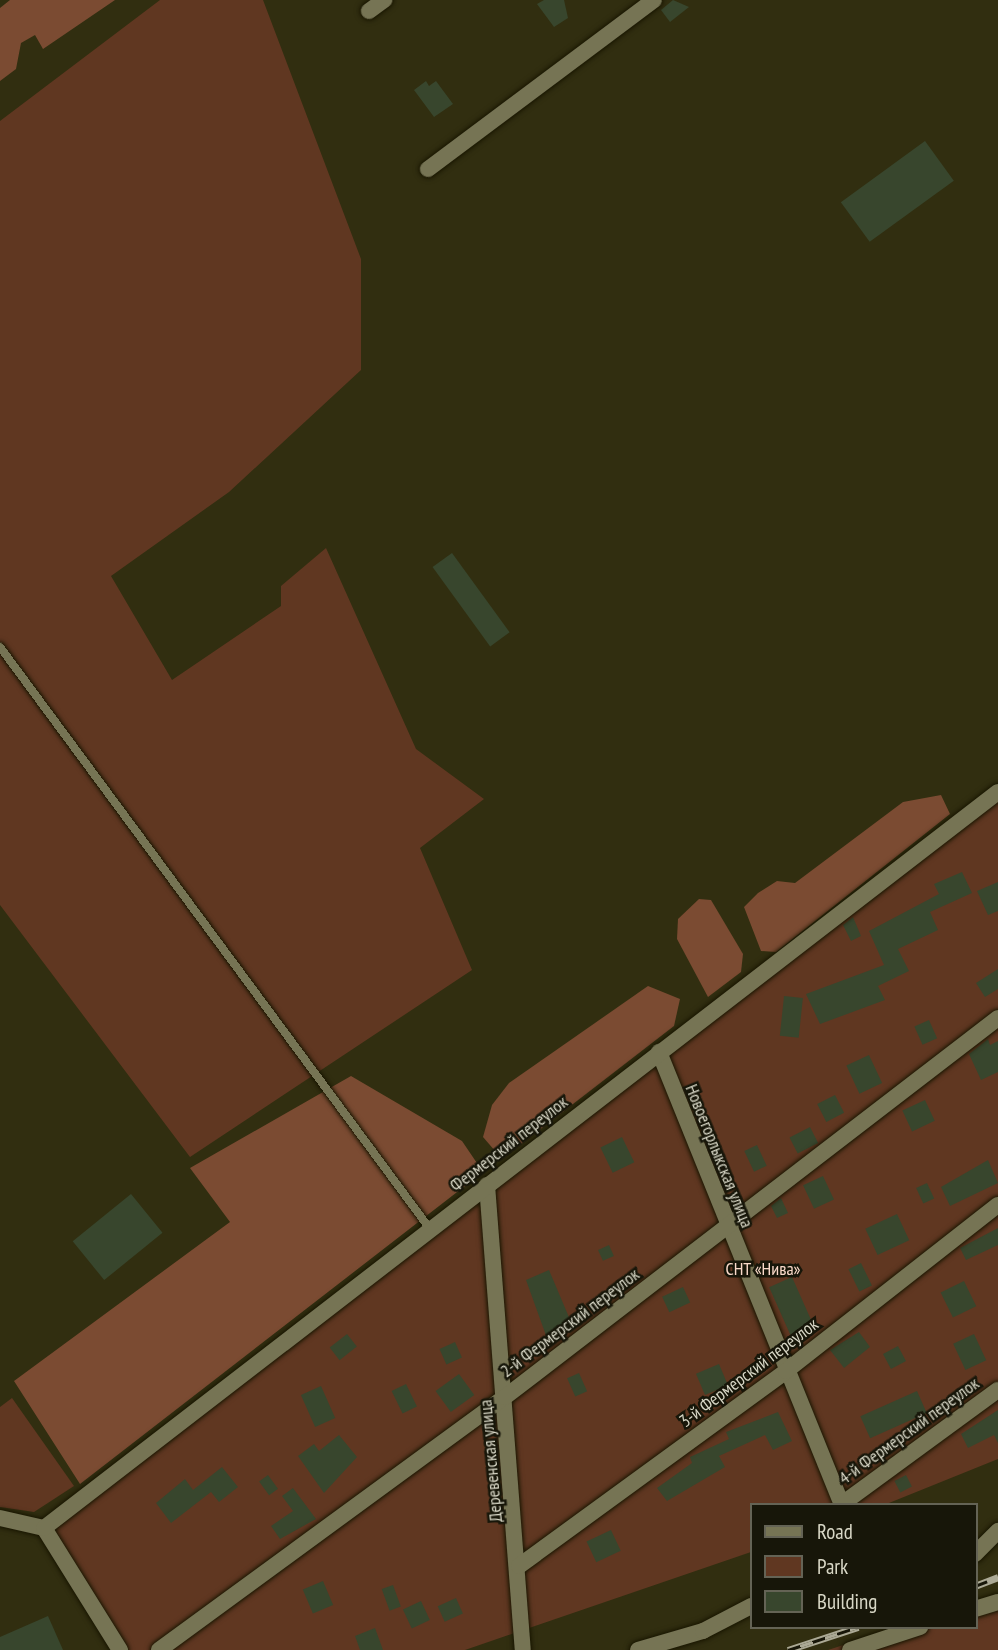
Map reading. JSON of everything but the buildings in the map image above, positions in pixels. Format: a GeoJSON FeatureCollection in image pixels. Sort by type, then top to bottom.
{"type":"FeatureCollection","features":[{"type":"Feature","properties":{"kind":"street"},"geometry":{"type":"LineString","coordinates":[[369,11],[384,0]]}},
{"type":"Feature","properties":{"kind":"street"},"geometry":{"type":"LineString","coordinates":[[428,169],[654,0]]}},
{"type":"Feature","properties":{"kind":"street","name":"Фермерский переулок"},"geometry":{"type":"LineString","coordinates":[[44,1528],[998,792]]}},
{"type":"Feature","properties":{"kind":"street","name":"2-й Фермерский переулок"},"geometry":{"type":"LineString","coordinates":[[159,1650],[505,1397],[727,1229],[998,1018]]}},
{"type":"Feature","properties":{"kind":"street","name":"Новоегорлыкская улица"},"geometry":{"type":"LineString","coordinates":[[659,1052],[727,1229],[842,1503]]}},
{"type":"Feature","properties":{"kind":"street","name":"Деревенская улица"},"geometry":{"type":"LineString","coordinates":[[487,1185],[519,1566],[523,1650]]}},
{"type":"Feature","properties":{"kind":"street","name":"3-й Фермерский переулок"},"geometry":{"type":"LineString","coordinates":[[519,1566],[786,1371],[998,1205]]}},
{"type":"Feature","properties":{"kind":"street","name":"4-й Фермерский переулок"},"geometry":{"type":"LineString","coordinates":[[843,1503],[998,1390]]}},
{"type":"Feature","properties":{"kind":"street"},"geometry":{"type":"LineString","coordinates":[[0,1518],[44,1528],[120,1650]]}},
{"type":"Feature","properties":{"kind":"street"},"geometry":{"type":"LineString","coordinates":[[977,1552],[998,1531]]}},
{"type":"Feature","properties":{"kind":"street"},"geometry":{"type":"LineString","coordinates":[[977,1608],[998,1602]]}},
{"type":"Feature","properties":{"kind":"street"},"geometry":{"type":"LineString","coordinates":[[638,1650],[703,1631],[750,1607]]}},
{"type":"Feature","properties":{"kind":"street"},"geometry":{"type":"LineString","coordinates":[[850,1650],[914,1629]]}},
{"type":"Feature","properties":{"kind":"lane"},"geometry":{"type":"LineString","coordinates":[[0,647],[430,1229]]}},
{"type":"Feature","properties":{"kind":"green space"},"geometry":{"type":"Polygon","coordinates":[[[160,0],[263,0],[361,259],[361,370],[229,492],[111,576],[172,680],[281,606],[281,586],[326,548],[416,749],[484,799],[420,848],[472,970],[190,1157],[0,905],[0,121],[160,0]]]}},
{"type":"Feature","properties":{"kind":"green space","name":"СНТ «Нива»"},"geometry":{"type":"Polygon","coordinates":[[[998,792],[998,1459],[889,1503],[750,1503],[750,1552],[465,1650],[115,1650],[45,1527],[998,792]]]}},
{"type":"Feature","properties":{"kind":"green space"},"geometry":{"type":"Polygon","coordinates":[[[12,1398],[74,1486],[34,1512],[0,1507],[0,1407],[12,1398]]]}},
{"type":"Feature","properties":{"kind":"green space"},"geometry":{"type":"Polygon","coordinates":[[[998,1595],[998,1650],[828,1650],[892,1629],[977,1629],[977,1602],[998,1595]]]}},
{"type":"Feature","properties":{"kind":"shaded area"},"geometry":{"type":"Polygon","coordinates":[[[10,0],[115,0],[43,49],[35,35],[21,43],[16,69],[0,81],[0,8],[10,0]]]}},
{"type":"Feature","properties":{"kind":"shaded area"},"geometry":{"type":"Polygon","coordinates":[[[941,795],[950,814],[776,952],[761,951],[744,907],[758,893],[777,881],[795,883],[903,802],[941,795]]]}},
{"type":"Feature","properties":{"kind":"shaded area"},"geometry":{"type":"Polygon","coordinates":[[[699,899],[711,900],[743,954],[741,972],[708,997],[677,939],[678,919],[699,899]]]}},
{"type":"Feature","properties":{"kind":"shaded area"},"geometry":{"type":"Polygon","coordinates":[[[648,986],[680,999],[674,1026],[502,1159],[483,1137],[492,1105],[509,1083],[648,986]]]}},
{"type":"Feature","properties":{"kind":"shaded area"},"geometry":{"type":"Polygon","coordinates":[[[351,1076],[462,1141],[483,1172],[80,1484],[14,1381],[230,1222],[190,1168],[351,1076]]]}},
{"type":"Feature","properties":{"kind":"railway"},"geometry":{"type":"LineString","coordinates":[[977,1585],[998,1577]]}},
{"type":"Feature","properties":{"kind":"railway"},"geometry":{"type":"LineString","coordinates":[[788,1650],[852,1629]]}}]}
